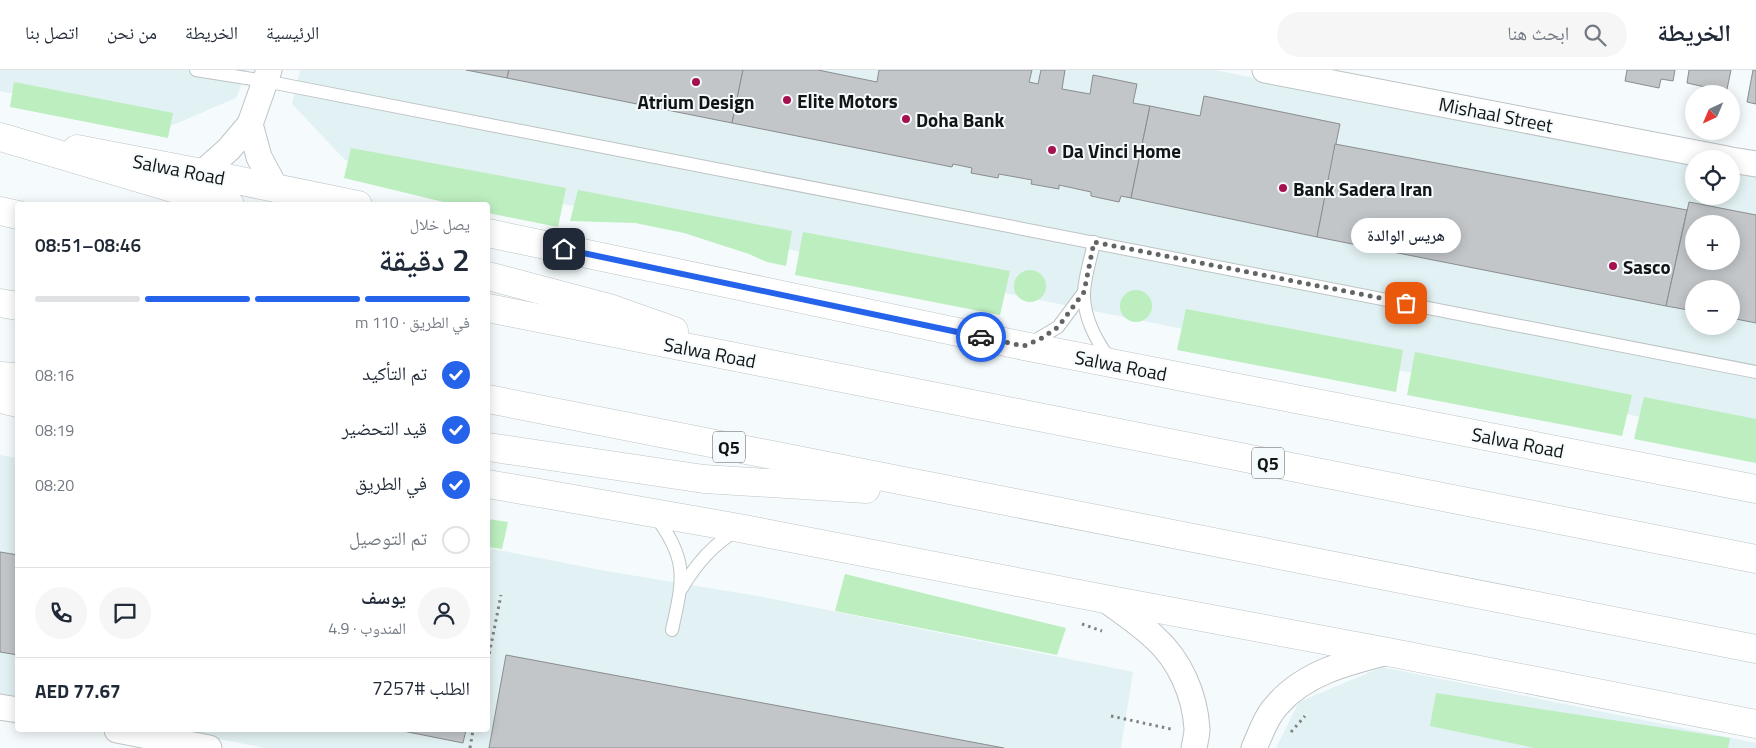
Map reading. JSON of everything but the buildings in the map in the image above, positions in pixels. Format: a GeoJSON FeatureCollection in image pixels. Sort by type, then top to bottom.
{"type":"FeatureCollection","features":[{"type":"Feature","properties":{"kind":"main road","name":"Salwa Road"},"geometry":{"type":"LineString","coordinates":[[0,136],[202,173],[344,202]]}},
{"type":"Feature","properties":{"kind":"main road"},"geometry":{"type":"LineString","coordinates":[[0,136],[220,202]]}},
{"type":"Feature","properties":{"kind":"main road"},"geometry":{"type":"LineString","coordinates":[[0,211],[15,214]]}},
{"type":"Feature","properties":{"kind":"main road","name":"Salwa Road"},"geometry":{"type":"LineString","coordinates":[[490,232],[1024,346],[1756,489]]}},
{"type":"Feature","properties":{"kind":"main road"},"geometry":{"type":"LineString","coordinates":[[490,277],[608,308],[780,366]]}},
{"type":"Feature","properties":{"kind":"main road"},"geometry":{"type":"LineString","coordinates":[[0,303],[15,306]]}},
{"type":"Feature","properties":{"kind":"main road","name":"Salwa Road"},"geometry":{"type":"LineString","coordinates":[[490,308],[1756,559]]}},
{"type":"Feature","properties":{"kind":"main road"},"geometry":{"type":"LineString","coordinates":[[0,376],[15,377]]}},
{"type":"Feature","properties":{"kind":"main road"},"geometry":{"type":"LineString","coordinates":[[0,399],[15,402]]}},
{"type":"Feature","properties":{"kind":"main road","name":"Q5"},"geometry":{"type":"LineString","coordinates":[[490,400],[1756,649]]}},
{"type":"Feature","properties":{"kind":"main road"},"geometry":{"type":"LineString","coordinates":[[490,447],[704,479],[970,495]]}},
{"type":"Feature","properties":{"kind":"main road"},"geometry":{"type":"LineString","coordinates":[[490,484],[739,528],[1756,724]]}},
{"type":"Feature","properties":{"kind":"street","name":"Mishaal Street"},"geometry":{"type":"LineString","coordinates":[[1265,70],[1291,72],[1685,151]]}},
{"type":"Feature","properties":{"kind":"street"},"geometry":{"type":"LineString","coordinates":[[202,173],[229,150],[250,124],[267,76]]}},
{"type":"Feature","properties":{"kind":"street"},"geometry":{"type":"LineString","coordinates":[[250,124],[259,157],[275,187]]}},
{"type":"Feature","properties":{"kind":"street"},"geometry":{"type":"LineString","coordinates":[[1740,161],[1756,164]]}},
{"type":"Feature","properties":{"kind":"street"},"geometry":{"type":"LineString","coordinates":[[1105,600],[1156,638],[1171,655],[1183,675],[1192,699],[1196,739]]}},
{"type":"Feature","properties":{"kind":"street"},"geometry":{"type":"LineString","coordinates":[[1255,746],[1265,724],[1278,704],[1297,688],[1318,674],[1350,662],[1388,652]]}},
{"type":"Feature","properties":{"kind":"street"},"geometry":{"type":"LineString","coordinates":[[126,737],[209,748]]}},
{"type":"Feature","properties":{"kind":"lane"},"geometry":{"type":"LineString","coordinates":[[196,70],[267,76],[1094,242],[1756,372]]}},
{"type":"Feature","properties":{"kind":"lane"},"geometry":{"type":"LineString","coordinates":[[1094,242],[1084,292],[1087,316],[1102,349],[1114,363]]}},
{"type":"Feature","properties":{"kind":"lane"},"geometry":{"type":"LineString","coordinates":[[1024,346],[1042,338],[1058,327],[1084,292]]}},
{"type":"Feature","properties":{"kind":"lane"},"geometry":{"type":"LineString","coordinates":[[654,514],[666,530],[675,547],[681,567],[680,590],[672,630]]}},
{"type":"Feature","properties":{"kind":"lane"},"geometry":{"type":"LineString","coordinates":[[680,590],[692,570],[706,553],[721,539],[739,528]]}},
{"type":"Feature","properties":{"kind":"path"},"geometry":{"type":"LineString","coordinates":[[490,650],[501,595]]}},
{"type":"Feature","properties":{"kind":"path"},"geometry":{"type":"LineString","coordinates":[[1079,623],[1107,632]]}},
{"type":"Feature","properties":{"kind":"path"},"geometry":{"type":"LineString","coordinates":[[1255,746],[1287,737],[1311,710]]}},
{"type":"Feature","properties":{"kind":"path"},"geometry":{"type":"LineString","coordinates":[[1111,716],[1168,729],[1196,739]]}},
{"type":"Feature","properties":{"kind":"path"},"geometry":{"type":"LineString","coordinates":[[470,748],[473,732]]}},
{"type":"Feature","properties":{"kind":"shaded area"},"geometry":{"type":"Polygon","coordinates":[[[0,70],[247,70],[236,98],[173,125],[0,91],[0,70]]]}},
{"type":"Feature","properties":{"kind":"shaded area"},"geometry":{"type":"Polygon","coordinates":[[[300,70],[1214,70],[1685,162],[1685,205],[1740,205],[1740,173],[1756,176],[1756,439],[1183,329],[345,160],[292,104],[300,70]]]}},
{"type":"Feature","properties":{"kind":"shaded area"},"geometry":{"type":"Polygon","coordinates":[[[0,455],[15,458],[15,700],[0,696],[0,455]]]}},
{"type":"Feature","properties":{"kind":"shaded area"},"geometry":{"type":"Polygon","coordinates":[[[490,548],[606,571],[758,596],[1133,672],[1121,748],[265,748],[183,732],[490,732],[490,548]]]}},
{"type":"Feature","properties":{"kind":"shaded area"},"geometry":{"type":"Polygon","coordinates":[[[1382,667],[1756,743],[1756,748],[1276,748],[1299,702],[1382,667]]]}},
{"type":"Feature","properties":{"kind":"green space"},"geometry":{"type":"Polygon","coordinates":[[[14,82],[173,113],[168,138],[10,107],[14,82]]]}},
{"type":"Feature","properties":{"kind":"green space"},"geometry":{"type":"Polygon","coordinates":[[[351,148],[566,188],[558,227],[490,213],[490,202],[444,202],[344,178],[351,148]]]}},
{"type":"Feature","properties":{"kind":"green space"},"geometry":{"type":"Polygon","coordinates":[[[578,190],[792,231],[786,266],[767,262],[749,254],[684,233],[635,223],[570,221],[578,190]]]}},
{"type":"Feature","properties":{"kind":"green space"},"geometry":{"type":"Polygon","coordinates":[[[803,232],[1010,271],[1000,315],[795,275],[803,232]]]}},
{"type":"Feature","properties":{"kind":"green space"},"geometry":{"type":"Polygon","coordinates":[[[1030,270],[1042,274],[1046,286],[1042,298],[1030,302],[1018,298],[1014,286],[1018,274],[1030,270]]]}},
{"type":"Feature","properties":{"kind":"green space"},"geometry":{"type":"Polygon","coordinates":[[[1136,290],[1148,294],[1152,306],[1148,318],[1136,322],[1124,318],[1120,306],[1124,294],[1136,290]]]}},
{"type":"Feature","properties":{"kind":"green space"},"geometry":{"type":"Polygon","coordinates":[[[1186,309],[1403,350],[1396,392],[1177,350],[1186,309]]]}},
{"type":"Feature","properties":{"kind":"green space"},"geometry":{"type":"Polygon","coordinates":[[[1415,352],[1632,395],[1622,436],[1407,395],[1415,352]]]}},
{"type":"Feature","properties":{"kind":"green space"},"geometry":{"type":"Polygon","coordinates":[[[1644,397],[1756,419],[1756,463],[1634,439],[1644,397]]]}},
{"type":"Feature","properties":{"kind":"green space"},"geometry":{"type":"Polygon","coordinates":[[[490,519],[508,522],[502,549],[490,547],[490,519]]]}},
{"type":"Feature","properties":{"kind":"green space"},"geometry":{"type":"Polygon","coordinates":[[[845,574],[1066,628],[1057,655],[835,611],[845,574]]]}},
{"type":"Feature","properties":{"kind":"green space"},"geometry":{"type":"Polygon","coordinates":[[[1436,693],[1730,738],[1728,748],[1535,748],[1430,726],[1436,693]]]}},
{"type":"Feature","properties":{"kind":"way so far"},"geometry":{"type":"LineString","coordinates":[[981,337],[1024,346],[1042,338],[1058,327],[1084,292],[1094,242],[1406,303]]}},
{"type":"Feature","properties":{"kind":"place","name":"Atrium Design"},"geometry":{"type":"Point","coordinates":[696,82]}},
{"type":"Feature","properties":{"kind":"place","name":"Elite Motors"},"geometry":{"type":"Point","coordinates":[787,100]}},
{"type":"Feature","properties":{"kind":"place","name":"Doha Bank"},"geometry":{"type":"Point","coordinates":[906,119]}},
{"type":"Feature","properties":{"kind":"place","name":"Da Vinci Home"},"geometry":{"type":"Point","coordinates":[1052,150]}},
{"type":"Feature","properties":{"kind":"place","name":"Bank Sadera Iran"},"geometry":{"type":"Point","coordinates":[1283,188]}},
{"type":"Feature","properties":{"kind":"place","name":"Sasco"},"geometry":{"type":"Point","coordinates":[1613,266]}},
{"type":"Feature","properties":{"kind":"place","name":"هريس الوالدة"},"geometry":{"type":"Point","coordinates":[1406,303]}},
{"type":"Feature","properties":{"kind":"route"},"geometry":{"type":"LineString","coordinates":[[564,249],[981,337]]}}]}
